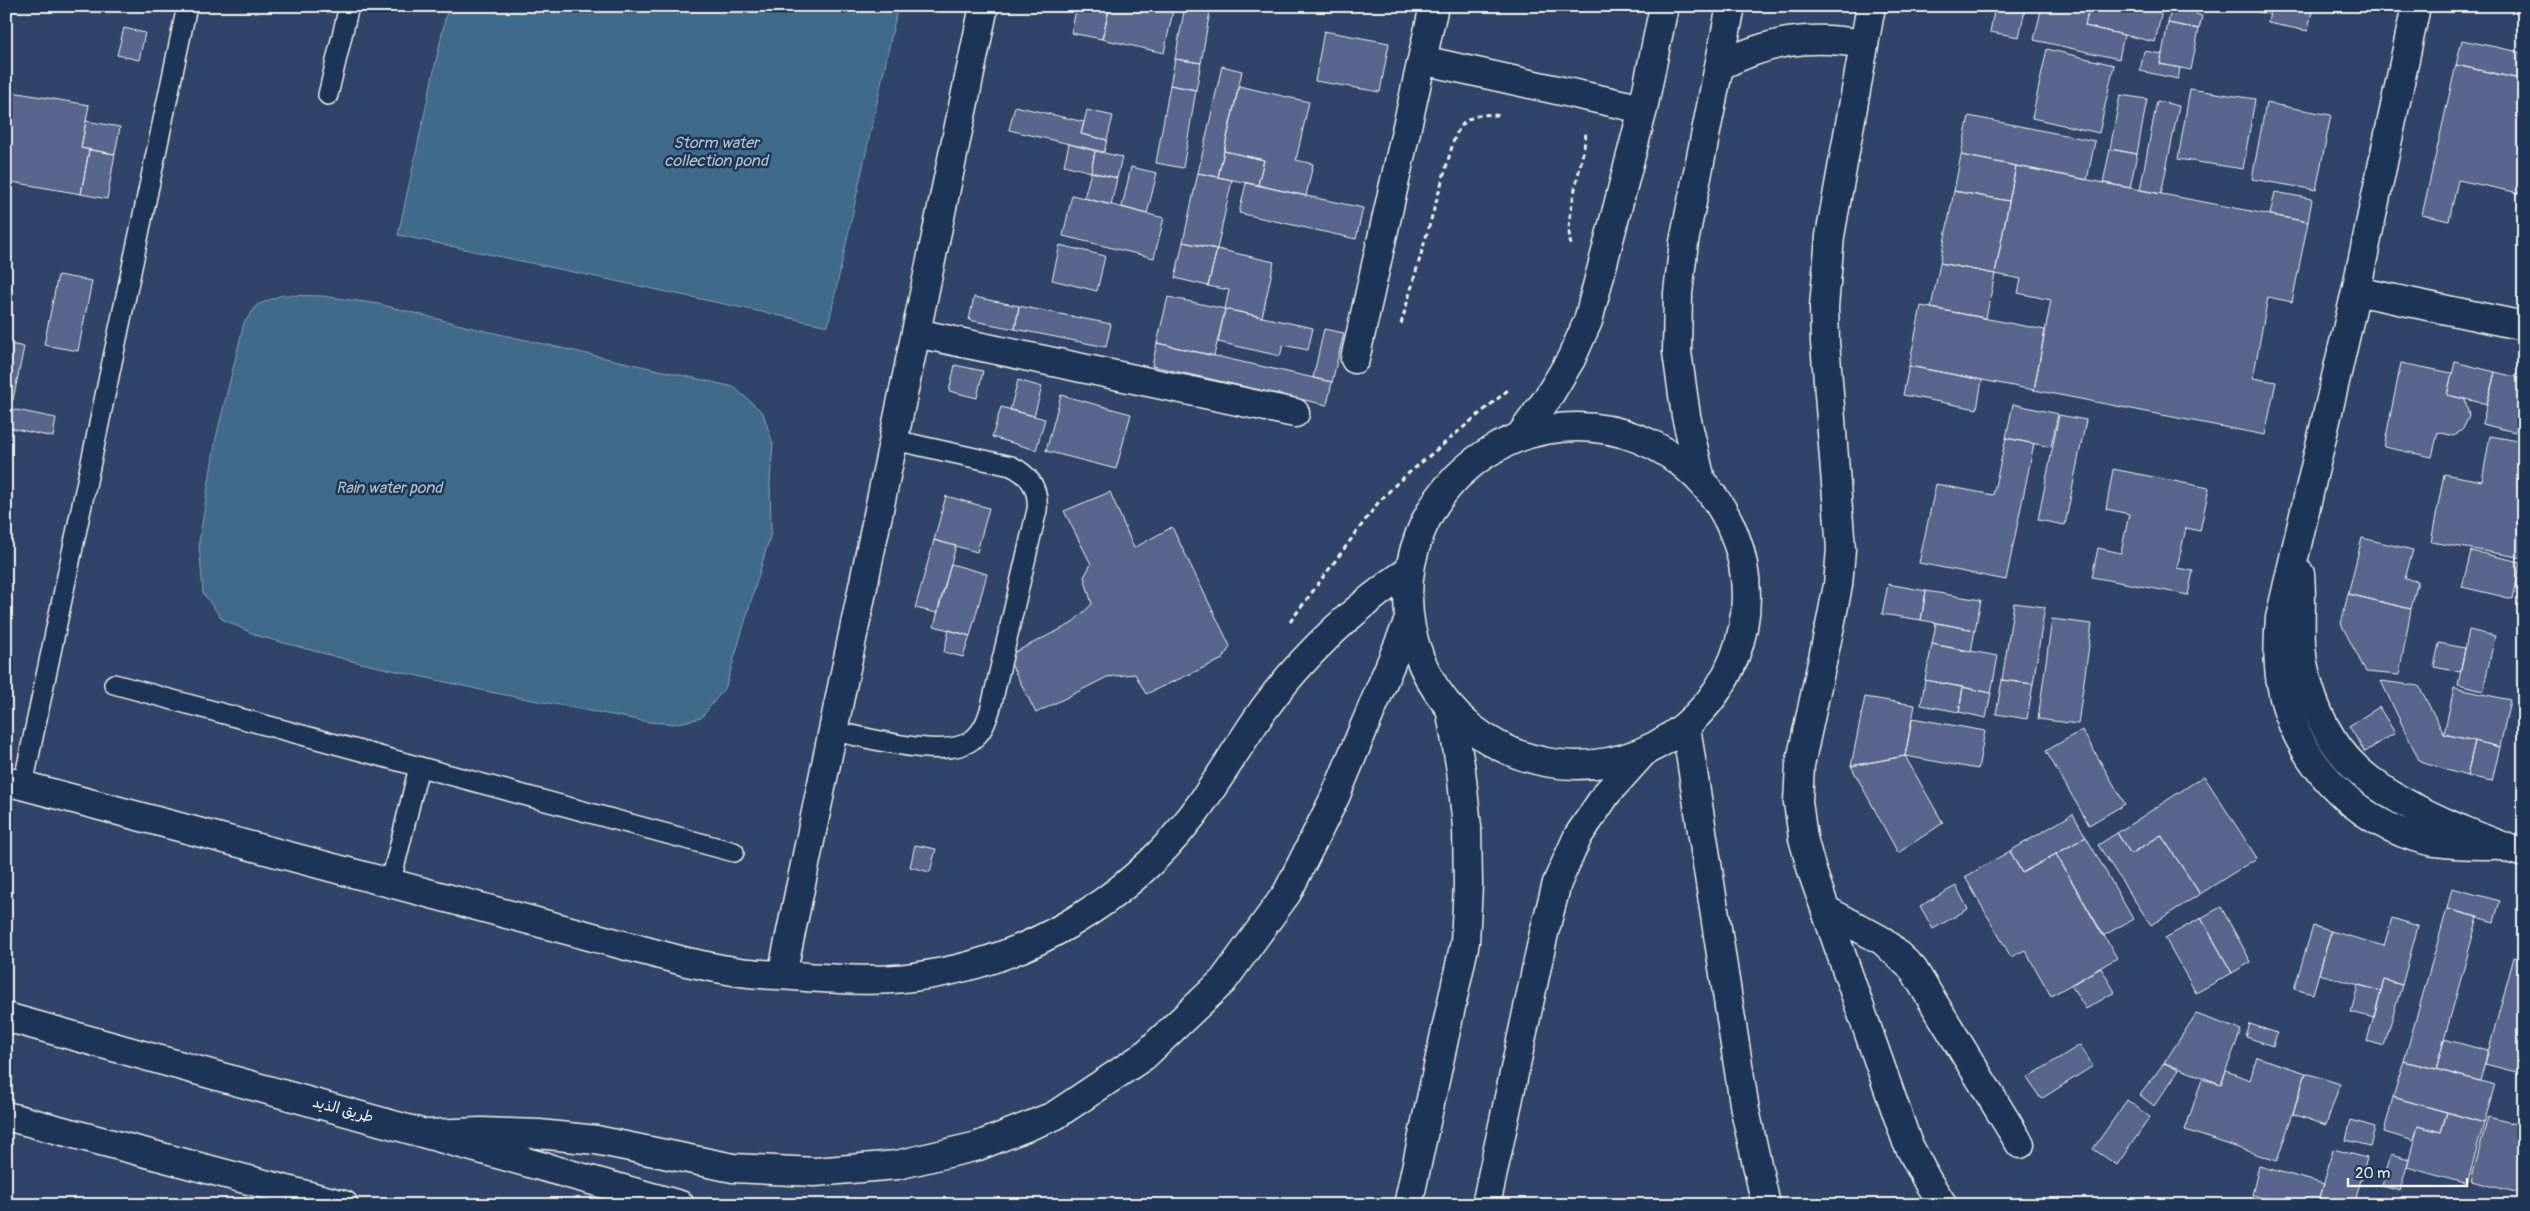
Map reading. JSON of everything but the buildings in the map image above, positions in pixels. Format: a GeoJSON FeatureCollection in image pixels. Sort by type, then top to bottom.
{"type":"FeatureCollection","features":[{"type":"Feature","properties":{"kind":"main road"},"geometry":{"type":"LineString","coordinates":[[782,975],[984,6]]}},
{"type":"Feature","properties":{"kind":"main road"},"geometry":{"type":"LineString","coordinates":[[1355,359],[1434,6]]}},
{"type":"Feature","properties":{"kind":"main road"},"geometry":{"type":"LineString","coordinates":[[1520,436],[1548,399],[1571,360],[1588,321],[1643,109],[1664,6]]}},
{"type":"Feature","properties":{"kind":"main road"},"geometry":{"type":"LineString","coordinates":[[1486,1205],[1544,933],[1557,883],[1578,836],[1607,792],[1642,754],[1686,728],[1723,685],[1744,632],[1747,576],[1731,522],[1700,476],[1686,416],[1677,352],[1678,293],[1684,242],[1731,6]]}},
{"type":"Feature","properties":{"kind":"main road"},"geometry":{"type":"LineString","coordinates":[[1871,6],[1830,236],[1824,307],[1841,549],[1838,585],[1800,765],[1798,793],[1803,838],[1826,910],[1907,1142],[1943,1205]]}},
{"type":"Feature","properties":{"kind":"main road"},"geometry":{"type":"LineString","coordinates":[[2416,6],[2356,291],[2279,626],[2278,651],[2281,683],[2292,722],[2302,744],[2320,771],[2349,800],[2368,814],[2397,830],[2428,840],[2460,845],[2494,845]]}},
{"type":"Feature","properties":{"kind":"main road"},"geometry":{"type":"LineString","coordinates":[[1719,66],[1745,53],[1774,43],[1804,39],[1834,39],[1864,44]]}},
{"type":"Feature","properties":{"kind":"main road"},"geometry":{"type":"LineString","coordinates":[[1422,60],[1643,109]]}},
{"type":"Feature","properties":{"kind":"main road"},"geometry":{"type":"LineString","coordinates":[[2356,291],[2524,326]]}},
{"type":"Feature","properties":{"kind":"main road"},"geometry":{"type":"LineString","coordinates":[[916,332],[1295,413]]}},
{"type":"Feature","properties":{"kind":"main road"},"geometry":{"type":"LineString","coordinates":[[1642,754],[1591,766],[1540,763],[1492,744],[1452,713],[1423,671],[1408,622],[1408,571],[1422,527],[1446,488],[1479,457],[1520,436],[1568,427],[1615,431],[1660,448],[1700,476]]}},
{"type":"Feature","properties":{"kind":"main road"},"geometry":{"type":"LineString","coordinates":[[2298,547],[2304,670],[2312,702],[2338,750],[2359,772],[2406,806],[2494,845],[2524,853]]}},
{"type":"Feature","properties":{"kind":"main road"},"geometry":{"type":"LineString","coordinates":[[14,783],[390,885],[687,962],[747,973],[849,980],[913,978],[981,963],[1041,940],[1084,916],[1124,887],[1161,854],[1192,816],[1265,708],[1296,669],[1334,629],[1365,601],[1408,571]]}},
{"type":"Feature","properties":{"kind":"main road"},"geometry":{"type":"LineString","coordinates":[[429,1134],[481,1132],[539,1134],[596,1140],[733,1168],[815,1172],[906,1163],[978,1146],[1054,1116],[1144,1056],[1223,981],[1287,894],[1336,797],[1408,622]]}},
{"type":"Feature","properties":{"kind":"main road"},"geometry":{"type":"LineString","coordinates":[[1409,1200],[1464,942],[1468,884],[1467,827],[1452,713]]}},
{"type":"Feature","properties":{"kind":"main road"},"geometry":{"type":"LineString","coordinates":[[1686,728],[1745,1110],[1766,1205]]}},
{"type":"Feature","properties":{"kind":"main road"},"geometry":{"type":"LineString","coordinates":[[1826,910],[1883,941],[1913,970],[2020,1144]]}},
{"type":"Feature","properties":{"kind":"main road"},"geometry":{"type":"LineString","coordinates":[[6,1010],[90,1040]]}},
{"type":"Feature","properties":{"kind":"main road","name":"طريق الذيد"},"geometry":{"type":"LineString","coordinates":[[6,1017],[680,1205]]}},
{"type":"Feature","properties":{"kind":"main road"},"geometry":{"type":"LineString","coordinates":[[6,1116],[344,1205]]}},
{"type":"Feature","properties":{"kind":"lane"},"geometry":{"type":"LineString","coordinates":[[14,783],[187,6]]}},
{"type":"Feature","properties":{"kind":"lane"},"geometry":{"type":"LineString","coordinates":[[328,95],[349,6]]}},
{"type":"Feature","properties":{"kind":"lane"},"geometry":{"type":"LineString","coordinates":[[833,731],[936,750],[955,749],[972,740],[985,726],[1037,510],[1038,496],[1033,482],[1017,469],[894,440]]}},
{"type":"Feature","properties":{"kind":"lane"},"geometry":{"type":"LineString","coordinates":[[114,684],[734,852]]}},
{"type":"Feature","properties":{"kind":"lane"},"geometry":{"type":"LineString","coordinates":[[390,885],[419,767]]}},
{"type":"Feature","properties":{"kind":"path"},"geometry":{"type":"LineString","coordinates":[[1399,331],[1455,136],[1462,122],[1475,116],[1502,116]]}},
{"type":"Feature","properties":{"kind":"path"},"geometry":{"type":"LineString","coordinates":[[1573,252],[1568,226],[1580,174],[1586,131],[1577,129]]}},
{"type":"Feature","properties":{"kind":"path"},"geometry":{"type":"LineString","coordinates":[[1289,623],[1378,503],[1398,482],[1514,384]]}},
{"type":"Feature","properties":{"kind":"water","name":"Storm water collection pond"},"geometry":{"type":"Polygon","coordinates":[[[448,6],[898,6],[828,326],[398,235],[448,6]]]}},
{"type":"Feature","properties":{"kind":"water","name":"Rain water pond"},"geometry":{"type":"Polygon","coordinates":[[[282,295],[322,296],[379,304],[477,329],[734,387],[763,413],[773,444],[770,481],[771,533],[726,686],[701,718],[674,724],[649,722],[490,692],[352,661],[258,636],[222,619],[203,593],[199,542],[216,438],[244,323],[257,305],[282,295]]]}}]}
